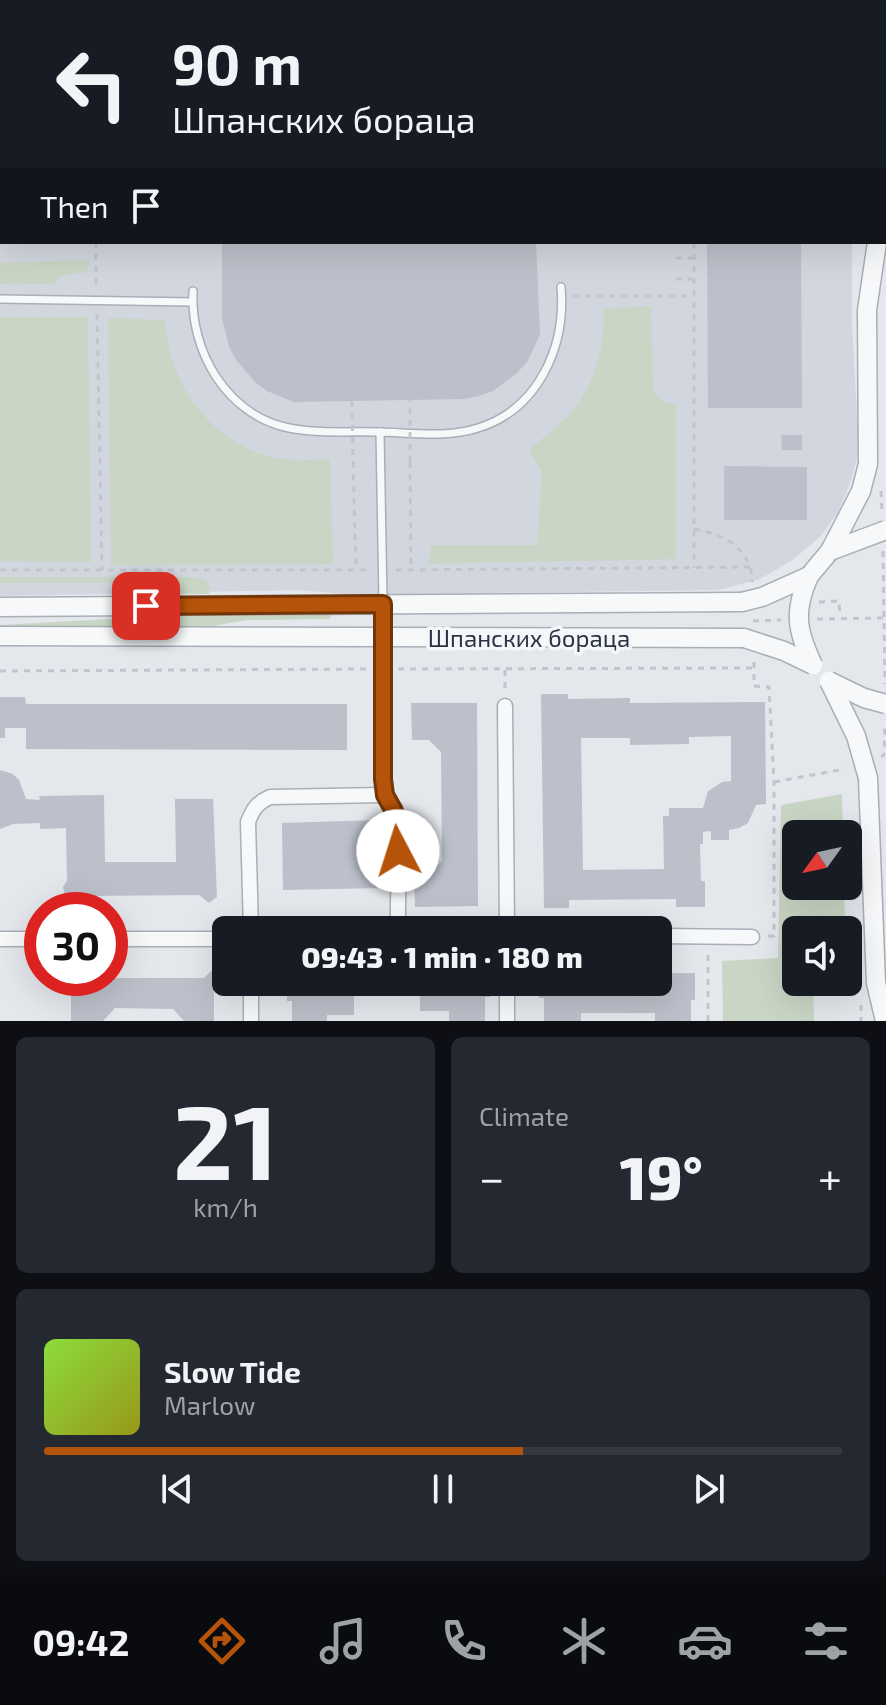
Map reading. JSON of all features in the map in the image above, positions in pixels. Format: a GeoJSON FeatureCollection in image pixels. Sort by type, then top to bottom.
{"type":"FeatureCollection","features":[{"type":"Feature","properties":{"kind":"street"},"geometry":{"type":"LineString","coordinates":[[877,244],[867,310],[874,471],[830,551],[809,576],[799,597],[798,628],[813,665],[829,681],[856,736],[865,768],[876,983],[885,1021]]}},
{"type":"Feature","properties":{"kind":"street"},"geometry":{"type":"LineString","coordinates":[[830,551],[848,542],[884,532]]}},
{"type":"Feature","properties":{"kind":"street","name":"Шпанских бораца"},"geometry":{"type":"LineString","coordinates":[[0,607],[742,602],[762,597],[809,576]]}},
{"type":"Feature","properties":{"kind":"street"},"geometry":{"type":"LineString","coordinates":[[383,604],[382,756],[385,795],[394,811],[398,833],[398,916]]}},
{"type":"Feature","properties":{"kind":"street","name":"Шпанских бораца"},"geometry":{"type":"LineString","coordinates":[[0,636],[744,638],[784,651],[813,665]]}},
{"type":"Feature","properties":{"kind":"street"},"geometry":{"type":"LineString","coordinates":[[829,681],[864,698],[885,703]]}},
{"type":"Feature","properties":{"kind":"street"},"geometry":{"type":"LineString","coordinates":[[505,706],[507,916]]}},
{"type":"Feature","properties":{"kind":"street"},"geometry":{"type":"LineString","coordinates":[[251,916],[248,822],[259,802],[270,797],[385,795]]}},
{"type":"Feature","properties":{"kind":"street"},"geometry":{"type":"LineString","coordinates":[[672,936],[752,937]]}},
{"type":"Feature","properties":{"kind":"street"},"geometry":{"type":"LineString","coordinates":[[0,939],[24,939]]}},
{"type":"Feature","properties":{"kind":"street"},"geometry":{"type":"LineString","coordinates":[[128,939],[212,939]]}},
{"type":"Feature","properties":{"kind":"street"},"geometry":{"type":"LineString","coordinates":[[251,996],[251,1021]]}},
{"type":"Feature","properties":{"kind":"street"},"geometry":{"type":"LineString","coordinates":[[507,996],[507,1021]]}},
{"type":"Feature","properties":{"kind":"lane"},"geometry":{"type":"LineString","coordinates":[[193,291],[195,325],[208,364],[218,381],[243,408],[260,419],[292,429],[380,432],[458,432],[496,421],[512,411],[535,388],[553,357],[559,334],[561,292]]}},
{"type":"Feature","properties":{"kind":"lane"},"geometry":{"type":"LineString","coordinates":[[0,299],[192,302]]}},
{"type":"Feature","properties":{"kind":"lane"},"geometry":{"type":"LineString","coordinates":[[380,432],[383,604]]}},
{"type":"Feature","properties":{"kind":"path"},"geometry":{"type":"LineString","coordinates":[[96,244],[102,572]]}},
{"type":"Feature","properties":{"kind":"path"},"geometry":{"type":"LineString","coordinates":[[694,244],[694,568]]}},
{"type":"Feature","properties":{"kind":"path"},"geometry":{"type":"LineString","coordinates":[[676,258],[694,258]]}},
{"type":"Feature","properties":{"kind":"path"},"geometry":{"type":"LineString","coordinates":[[676,279],[694,279]]}},
{"type":"Feature","properties":{"kind":"path"},"geometry":{"type":"LineString","coordinates":[[561,292],[693,296]]}},
{"type":"Feature","properties":{"kind":"path"},"geometry":{"type":"LineString","coordinates":[[410,400],[411,569]]}},
{"type":"Feature","properties":{"kind":"path"},"geometry":{"type":"LineString","coordinates":[[352,401],[356,569]]}},
{"type":"Feature","properties":{"kind":"path"},"geometry":{"type":"LineString","coordinates":[[774,782],[865,768],[884,755],[884,532],[874,471]]}},
{"type":"Feature","properties":{"kind":"path"},"geometry":{"type":"LineString","coordinates":[[0,570],[102,572],[752,567],[735,545],[724,537],[694,529]]}},
{"type":"Feature","properties":{"kind":"path"},"geometry":{"type":"LineString","coordinates":[[819,602],[839,601],[840,619]]}},
{"type":"Feature","properties":{"kind":"path"},"geometry":{"type":"LineString","coordinates":[[0,671],[754,668],[754,686],[769,687],[774,782],[774,936],[752,937]]}},
{"type":"Feature","properties":{"kind":"path"},"geometry":{"type":"LineString","coordinates":[[505,669],[505,706]]}},
{"type":"Feature","properties":{"kind":"path"},"geometry":{"type":"LineString","coordinates":[[708,936],[708,1021]]}},
{"type":"Feature","properties":{"kind":"path"},"geometry":{"type":"LineString","coordinates":[[861,999],[861,1021]]}},
{"type":"Feature","properties":{"kind":"shaded area"},"geometry":{"type":"Polygon","coordinates":[[[0,244],[852,244],[852,325],[859,451],[838,512],[820,537],[791,561],[760,579],[718,590],[344,594],[299,590],[0,596],[0,244]]]}},
{"type":"Feature","properties":{"kind":"green space"},"geometry":{"type":"Polygon","coordinates":[[[90,260],[87,271],[61,276],[54,284],[0,284],[0,263],[90,260]]]}},
{"type":"Feature","properties":{"kind":"green space"},"geometry":{"type":"Polygon","coordinates":[[[651,306],[653,389],[662,401],[676,404],[676,559],[429,564],[431,545],[537,545],[542,472],[529,450],[568,416],[585,392],[600,353],[604,309],[651,306]]]}},
{"type":"Feature","properties":{"kind":"green space"},"geometry":{"type":"Polygon","coordinates":[[[0,317],[88,317],[91,562],[0,561],[0,317]]]}},
{"type":"Feature","properties":{"kind":"green space"},"geometry":{"type":"Polygon","coordinates":[[[108,318],[165,320],[168,343],[183,385],[209,421],[227,436],[276,458],[330,459],[333,564],[111,565],[108,318]]]}},
{"type":"Feature","properties":{"kind":"green space"},"geometry":{"type":"Polygon","coordinates":[[[0,577],[196,577],[207,581],[210,588],[209,594],[176,594],[161,582],[0,583],[0,577]]]}},
{"type":"Feature","properties":{"kind":"green space"},"geometry":{"type":"Polygon","coordinates":[[[330,615],[330,619],[247,620],[201,628],[0,629],[0,625],[147,617],[330,615]]]}},
{"type":"Feature","properties":{"kind":"green space"},"geometry":{"type":"Polygon","coordinates":[[[842,794],[843,820],[782,820],[782,900],[844,900],[845,916],[782,916],[782,996],[813,996],[814,1021],[723,1021],[722,961],[778,958],[781,805],[842,794]]]}},
{"type":"Feature","properties":{"kind":"building"},"geometry":{"type":"Polygon","coordinates":[[[222,244],[536,244],[540,335],[527,362],[517,373],[493,391],[479,396],[464,399],[294,402],[267,391],[236,360],[229,347],[222,318],[222,244]]]}},
{"type":"Feature","properties":{"kind":"building"},"geometry":{"type":"Polygon","coordinates":[[[707,244],[801,244],[802,408],[708,408],[707,244]]]}},
{"type":"Feature","properties":{"kind":"building"},"geometry":{"type":"Polygon","coordinates":[[[781,435],[802,435],[802,450],[782,450],[781,435]]]}},
{"type":"Feature","properties":{"kind":"building"},"geometry":{"type":"Polygon","coordinates":[[[724,466],[807,467],[807,520],[724,520],[724,466]]]}},
{"type":"Feature","properties":{"kind":"building"},"geometry":{"type":"Polygon","coordinates":[[[541,694],[568,694],[568,699],[630,698],[630,703],[765,702],[766,804],[756,805],[748,823],[729,830],[729,840],[711,840],[711,831],[703,832],[703,844],[700,844],[705,907],[676,907],[676,899],[569,900],[569,908],[544,908],[541,694]],[[731,736],[689,737],[689,744],[630,745],[630,738],[581,738],[583,870],[664,869],[663,816],[669,816],[669,808],[703,808],[708,791],[722,782],[731,781],[731,736]]]}},
{"type":"Feature","properties":{"kind":"building"},"geometry":{"type":"Polygon","coordinates":[[[0,697],[25,697],[26,704],[347,704],[347,750],[26,749],[26,728],[5,728],[5,738],[0,738],[0,697]]]}},
{"type":"Feature","properties":{"kind":"building"},"geometry":{"type":"Polygon","coordinates":[[[411,703],[477,703],[478,906],[415,907],[414,871],[431,871],[442,861],[441,752],[429,740],[412,740],[411,703]]]}},
{"type":"Feature","properties":{"kind":"building"},"geometry":{"type":"Polygon","coordinates":[[[0,770],[13,774],[19,780],[26,799],[104,795],[105,862],[176,862],[175,799],[213,799],[217,897],[209,903],[199,895],[64,892],[67,881],[66,828],[40,829],[40,823],[13,824],[0,829],[0,770]]]}},
{"type":"Feature","properties":{"kind":"building"},"geometry":{"type":"Polygon","coordinates":[[[379,820],[381,888],[283,890],[282,823],[379,820]]]}},
{"type":"Feature","properties":{"kind":"building"},"geometry":{"type":"Polygon","coordinates":[[[212,972],[214,1021],[184,1021],[173,1009],[115,1008],[103,1021],[71,1021],[71,996],[128,996],[128,978],[204,978],[212,972]]]}},
{"type":"Feature","properties":{"kind":"building"},"geometry":{"type":"Polygon","coordinates":[[[672,973],[695,973],[691,1021],[655,1021],[655,1013],[581,1013],[581,1021],[544,1021],[544,998],[539,998],[672,996],[672,973]]]}},
{"type":"Feature","properties":{"kind":"building"},"geometry":{"type":"Polygon","coordinates":[[[287,996],[354,996],[354,1015],[327,1015],[327,1021],[292,1021],[292,1001],[287,1001],[287,996]]]}},
{"type":"Feature","properties":{"kind":"building"},"geometry":{"type":"Polygon","coordinates":[[[420,996],[490,996],[485,997],[485,1021],[449,1021],[449,1011],[420,1011],[420,996]]]}},
{"type":"Feature","properties":{"kind":"route"},"geometry":{"type":"LineString","coordinates":[[146,606],[383,604],[383,787],[394,811],[398,851]]}}]}
